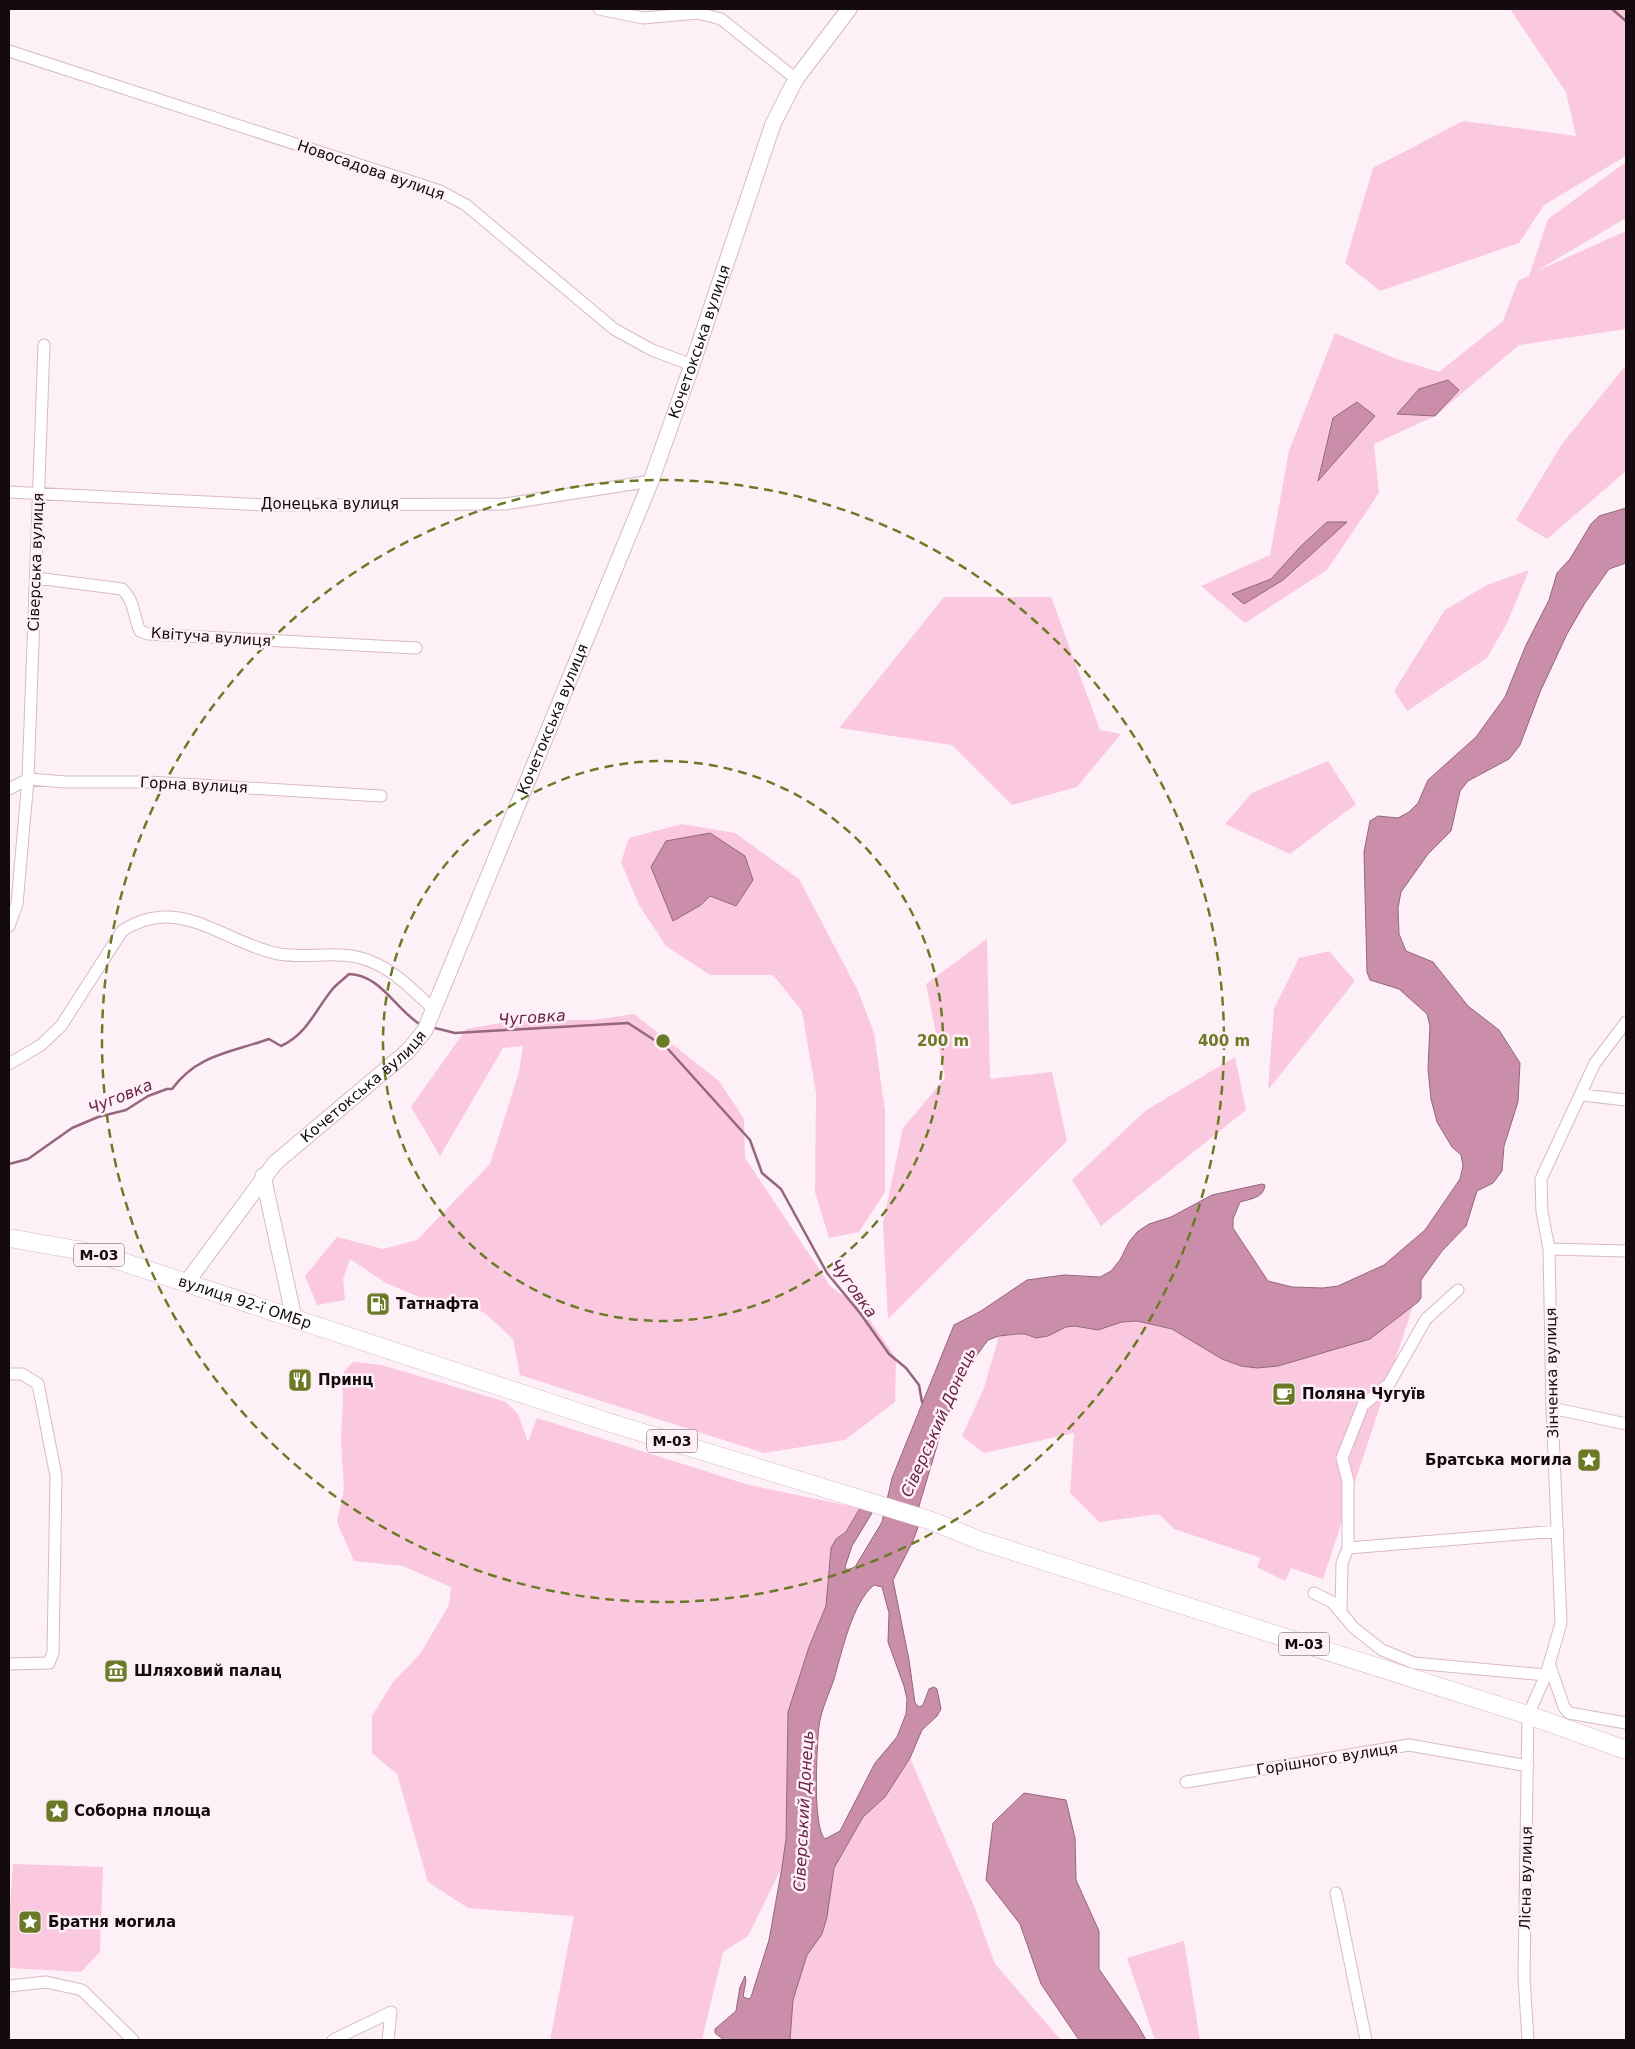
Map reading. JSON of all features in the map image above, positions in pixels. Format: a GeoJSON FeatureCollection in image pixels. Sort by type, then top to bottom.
{"type":"FeatureCollection","features":[{"type":"Feature","properties":{"kind":"highway","name":"вулиця 92-ї ОМБр"},"geometry":{"type":"LineString","coordinates":[[9,1238],[77,1250],[188,1282],[614,1424],[867,1499],[932,1521],[982,1541],[1528,1715]]}},
{"type":"Feature","properties":{"kind":"highway","name":"М-03"},"geometry":{"type":"LineString","coordinates":[[1528,1715],[1626,1750]]}},
{"type":"Feature","properties":{"kind":"main road","name":"Кочетокська вулиця"},"geometry":{"type":"LineString","coordinates":[[188,1282],[263,1176],[275,1163],[408,1051],[429,1020],[651,481],[692,365],[763,150],[776,117],[796,79],[848,9]]}},
{"type":"Feature","properties":{"kind":"main road"},"geometry":{"type":"LineString","coordinates":[[263,1176],[294,1318]]}},
{"type":"Feature","properties":{"kind":"street"},"geometry":{"type":"LineString","coordinates":[[599,9],[643,18],[698,12],[721,18],[796,79]]}},
{"type":"Feature","properties":{"kind":"street","name":"Новосадова вулиця"},"geometry":{"type":"LineString","coordinates":[[9,51],[440,191],[466,205],[614,329],[652,350],[692,365]]}},
{"type":"Feature","properties":{"kind":"street","name":"Сіверська вулиця"},"geometry":{"type":"LineString","coordinates":[[9,926],[17,904],[28,779],[44,345]]}},
{"type":"Feature","properties":{"kind":"street","name":"Донецька вулиця"},"geometry":{"type":"LineString","coordinates":[[9,492],[264,505],[506,504],[651,481]]}},
{"type":"Feature","properties":{"kind":"street","name":"Квітуча вулиця"},"geometry":{"type":"LineString","coordinates":[[36,578],[122,589],[129,596],[135,622],[140,631],[148,634],[416,648]]}},
{"type":"Feature","properties":{"kind":"street"},"geometry":{"type":"LineString","coordinates":[[9,789],[28,779]]}},
{"type":"Feature","properties":{"kind":"street","name":"Горна вулиця"},"geometry":{"type":"LineString","coordinates":[[28,779],[66,782],[149,782],[381,796]]}},
{"type":"Feature","properties":{"kind":"street"},"geometry":{"type":"LineString","coordinates":[[9,1064],[41,1045],[61,1026],[122,931],[136,922],[150,917],[185,918],[278,954],[311,957],[347,956],[368,960],[384,967],[429,1020]]}},
{"type":"Feature","properties":{"kind":"street","name":"Зінченка вулиця"},"geometry":{"type":"LineString","coordinates":[[1528,1715],[1546,1674],[1561,1622],[1552,1408],[1549,1249],[1542,1212],[1541,1179],[1582,1095],[1595,1063],[1626,1022]]}},
{"type":"Feature","properties":{"kind":"street"},"geometry":{"type":"LineString","coordinates":[[1582,1095],[1626,1100]]}},
{"type":"Feature","properties":{"kind":"street"},"geometry":{"type":"LineString","coordinates":[[1549,1249],[1626,1251]]}},
{"type":"Feature","properties":{"kind":"street"},"geometry":{"type":"LineString","coordinates":[[1341,1610],[1342,1563],[1348,1548],[1348,1481],[1342,1458],[1363,1405],[1389,1384],[1426,1319],[1458,1290]]}},
{"type":"Feature","properties":{"kind":"street"},"geometry":{"type":"LineString","coordinates":[[9,1374],[22,1374],[38,1384],[56,1476],[53,1653],[49,1663],[9,1664]]}},
{"type":"Feature","properties":{"kind":"street"},"geometry":{"type":"LineString","coordinates":[[1552,1408],[1626,1424]]}},
{"type":"Feature","properties":{"kind":"street"},"geometry":{"type":"LineString","coordinates":[[1348,1548],[1558,1531]]}},
{"type":"Feature","properties":{"kind":"street"},"geometry":{"type":"LineString","coordinates":[[1314,1593],[1332,1602],[1341,1610],[1354,1628],[1382,1650],[1414,1663],[1546,1674]]}},
{"type":"Feature","properties":{"kind":"street"},"geometry":{"type":"LineString","coordinates":[[1549,1663],[1564,1707],[1569,1713],[1626,1723]]}},
{"type":"Feature","properties":{"kind":"street","name":"Лісна вулиця"},"geometry":{"type":"LineString","coordinates":[[1528,1715],[1524,1977],[1528,2040]]}},
{"type":"Feature","properties":{"kind":"street","name":"Горішного вулиця"},"geometry":{"type":"LineString","coordinates":[[1186,1782],[1409,1745],[1528,1766]]}},
{"type":"Feature","properties":{"kind":"street"},"geometry":{"type":"LineString","coordinates":[[1336,1893],[1366,2040]]}},
{"type":"Feature","properties":{"kind":"street"},"geometry":{"type":"LineString","coordinates":[[9,1986],[46,1982],[82,1990],[133,2040]]}},
{"type":"Feature","properties":{"kind":"street"},"geometry":{"type":"LineString","coordinates":[[333,2040],[391,2012],[388,2040]]}},
{"type":"Feature","properties":{"kind":"shaded area"},"geometry":{"type":"Polygon","coordinates":[[[1510,9],[1626,9],[1626,156],[1544,205],[1519,243],[1380,291],[1345,263],[1373,168],[1463,121],[1576,136],[1566,92],[1510,9]]]}},
{"type":"Feature","properties":{"kind":"shaded area"},"geometry":{"type":"Polygon","coordinates":[[[1626,162],[1626,218],[1535,272],[1626,231],[1626,329],[1519,345],[1435,416],[1374,444],[1379,493],[1327,570],[1245,623],[1201,586],[1270,555],[1289,451],[1335,333],[1394,358],[1439,372],[1503,321],[1518,281],[1529,276],[1548,219],[1626,162]]]}},
{"type":"Feature","properties":{"kind":"shaded area"},"geometry":{"type":"Polygon","coordinates":[[[1626,365],[1626,471],[1547,539],[1516,520],[1562,444],[1626,365]]]}},
{"type":"Feature","properties":{"kind":"shaded area"},"geometry":{"type":"Polygon","coordinates":[[[1529,570],[1507,623],[1487,658],[1407,711],[1394,691],[1445,610],[1487,585],[1529,570]]]}},
{"type":"Feature","properties":{"kind":"shaded area"},"geometry":{"type":"Polygon","coordinates":[[[944,597],[1051,597],[1100,730],[1121,734],[1077,787],[1012,805],[952,745],[839,728],[944,597]]]}},
{"type":"Feature","properties":{"kind":"shaded area"},"geometry":{"type":"Polygon","coordinates":[[[1328,761],[1356,804],[1290,854],[1225,824],[1252,793],[1328,761]]]}},
{"type":"Feature","properties":{"kind":"shaded area"},"geometry":{"type":"Polygon","coordinates":[[[682,824],[735,833],[799,879],[858,991],[874,1033],[885,1111],[885,1192],[859,1232],[829,1238],[815,1192],[816,1093],[802,1011],[773,975],[710,975],[666,946],[639,905],[621,862],[629,838],[682,824]]]}},
{"type":"Feature","properties":{"kind":"shaded area"},"geometry":{"type":"Polygon","coordinates":[[[987,939],[990,1079],[1052,1072],[1067,1141],[888,1319],[883,1223],[903,1128],[945,1078],[926,984],[987,939]]]}},
{"type":"Feature","properties":{"kind":"shaded area"},"geometry":{"type":"Polygon","coordinates":[[[1329,951],[1355,981],[1268,1090],[1274,1009],[1299,958],[1329,951]]]}},
{"type":"Feature","properties":{"kind":"shaded area"},"geometry":{"type":"Polygon","coordinates":[[[634,1014],[719,1081],[744,1119],[745,1158],[831,1287],[862,1309],[896,1358],[895,1402],[845,1440],[764,1453],[520,1375],[513,1339],[486,1314],[466,1303],[443,1307],[386,1283],[350,1259],[343,1279],[345,1300],[317,1305],[305,1276],[337,1237],[383,1249],[417,1240],[490,1164],[519,1072],[523,1046],[503,1048],[440,1156],[411,1107],[466,1029],[518,1020],[593,1020],[634,1014]]]}},
{"type":"Feature","properties":{"kind":"shaded area"},"geometry":{"type":"Polygon","coordinates":[[[1235,1057],[1246,1110],[1101,1226],[1072,1180],[1145,1111],[1235,1057]]]}},
{"type":"Feature","properties":{"kind":"shaded area"},"geometry":{"type":"Polygon","coordinates":[[[1413,1306],[1323,1579],[1291,1568],[1285,1581],[1257,1567],[1261,1558],[1174,1529],[1159,1514],[1099,1522],[1070,1493],[1074,1433],[984,1453],[962,1436],[984,1388],[999,1336],[1025,1334],[1031,1337],[1075,1326],[1098,1330],[1122,1322],[1137,1321],[1172,1329],[1278,1366],[1370,1339],[1413,1306]]]}},
{"type":"Feature","properties":{"kind":"shaded area"},"geometry":{"type":"Polygon","coordinates":[[[353,1362],[382,1365],[506,1402],[518,1414],[528,1442],[537,1418],[749,1485],[860,1508],[846,1532],[836,1539],[831,1548],[826,1606],[809,1647],[788,1712],[786,1839],[782,1867],[748,1936],[723,1952],[702,2040],[550,2040],[574,1916],[468,1908],[428,1882],[397,1774],[372,1753],[372,1716],[393,1682],[420,1654],[449,1605],[451,1587],[403,1566],[354,1561],[337,1522],[344,1489],[341,1441],[343,1399],[341,1375],[353,1362]]]}},
{"type":"Feature","properties":{"kind":"shaded area"},"geometry":{"type":"Polygon","coordinates":[[[910,1758],[974,1906],[995,1964],[1061,2040],[790,2040],[793,2000],[807,1955],[822,1934],[834,1868],[863,1817],[885,1797],[910,1758]]]}},
{"type":"Feature","properties":{"kind":"shaded area"},"geometry":{"type":"Polygon","coordinates":[[[13,1864],[103,1867],[100,1952],[81,1972],[9,1968],[9,1920],[13,1864]]]}},
{"type":"Feature","properties":{"kind":"shaded area"},"geometry":{"type":"Polygon","coordinates":[[[1184,1941],[1200,2040],[1155,2040],[1127,1958],[1184,1941]]]}},
{"type":"Feature","properties":{"kind":"water"},"geometry":{"type":"Polygon","coordinates":[[[1448,380],[1459,390],[1435,416],[1397,414],[1419,389],[1448,380]]]}},
{"type":"Feature","properties":{"kind":"water"},"geometry":{"type":"Polygon","coordinates":[[[1357,402],[1375,416],[1318,481],[1333,418],[1357,402]]]}},
{"type":"Feature","properties":{"kind":"water","name":"Сіверський Донець"},"geometry":{"type":"Polygon","coordinates":[[[1626,508],[1626,563],[1609,569],[1585,603],[1567,634],[1540,692],[1520,745],[1509,759],[1468,781],[1460,791],[1451,831],[1428,854],[1401,892],[1398,908],[1399,934],[1406,951],[1433,962],[1468,1006],[1499,1030],[1520,1063],[1518,1102],[1504,1146],[1502,1171],[1493,1183],[1477,1191],[1466,1226],[1442,1251],[1421,1280],[1421,1298],[1418,1302],[1370,1339],[1278,1366],[1257,1368],[1241,1366],[1222,1359],[1172,1329],[1137,1321],[1122,1322],[1098,1330],[1075,1326],[1066,1327],[1048,1336],[1036,1338],[1025,1334],[1017,1334],[999,1336],[988,1340],[966,1370],[942,1429],[919,1506],[918,1527],[893,1580],[909,1660],[915,1703],[919,1707],[923,1705],[929,1689],[934,1687],[937,1689],[941,1709],[937,1716],[922,1730],[910,1758],[885,1797],[863,1817],[834,1868],[827,1917],[822,1934],[807,1955],[793,2000],[790,2040],[724,2040],[715,2033],[715,2029],[736,2011],[740,1987],[745,1976],[743,1997],[749,1999],[751,1997],[769,1940],[786,1839],[788,1712],[809,1647],[826,1606],[831,1548],[836,1539],[846,1532],[860,1508],[872,1511],[852,1546],[845,1567],[847,1570],[855,1567],[882,1522],[892,1478],[954,1325],[981,1311],[1027,1280],[1064,1275],[1100,1277],[1111,1271],[1137,1232],[1149,1224],[1171,1217],[1212,1195],[1262,1184],[1265,1185],[1262,1193],[1252,1199],[1240,1202],[1233,1219],[1233,1228],[1268,1281],[1292,1287],[1323,1288],[1338,1286],[1384,1265],[1425,1230],[1460,1179],[1463,1166],[1461,1155],[1452,1147],[1437,1122],[1431,1099],[1428,1069],[1430,1026],[1427,1014],[1399,989],[1370,980],[1367,972],[1364,852],[1370,821],[1378,816],[1398,818],[1409,812],[1418,803],[1428,780],[1476,737],[1505,697],[1526,645],[1549,600],[1557,573],[1570,559],[1591,524],[1599,516],[1626,508]],[[874,1585],[860,1603],[844,1642],[820,1720],[817,1803],[818,1819],[825,1839],[840,1831],[875,1763],[897,1737],[906,1714],[907,1699],[904,1686],[888,1642],[889,1613],[882,1587],[874,1585]]]}},
{"type":"Feature","properties":{"kind":"water"},"geometry":{"type":"Polygon","coordinates":[[[1327,522],[1347,522],[1283,580],[1244,604],[1232,594],[1271,579],[1301,546],[1327,522]]]}},
{"type":"Feature","properties":{"kind":"water"},"geometry":{"type":"Polygon","coordinates":[[[710,833],[745,856],[753,880],[736,906],[710,896],[701,905],[673,921],[651,867],[666,841],[710,833]]]}},
{"type":"Feature","properties":{"kind":"water"},"geometry":{"type":"Polygon","coordinates":[[[1024,1793],[1066,1800],[1075,1838],[1076,1880],[1099,1931],[1099,1969],[1146,2040],[1079,2040],[1041,1984],[1020,1924],[986,1880],[993,1823],[1024,1793]]]}},
{"type":"Feature","properties":{"kind":"waterway"},"geometry":{"type":"LineString","coordinates":[[1612,9],[1626,21]]}},
{"type":"Feature","properties":{"kind":"waterway","name":"Чуговка"},"geometry":{"type":"LineString","coordinates":[[9,1164],[28,1159],[72,1128],[98,1117],[126,1110],[148,1096],[172,1089],[182,1077],[204,1061],[269,1039],[281,1046],[290,1041],[304,1029],[333,989],[349,974],[370,980],[421,1025]]}},
{"type":"Feature","properties":{"kind":"waterway","name":"Чуговка"},"geometry":{"type":"LineString","coordinates":[[431,1027],[455,1033],[628,1023],[668,1049],[750,1140],[762,1173],[781,1189],[827,1273],[860,1313],[889,1354],[906,1368],[919,1385],[922,1402]]}},
{"type":"Feature","properties":{"kind":"place","name":"Татнафта"},"geometry":{"type":"Point","coordinates":[378,1304]}},
{"type":"Feature","properties":{"kind":"place","name":"Принц"},"geometry":{"type":"Point","coordinates":[300,1380]}},
{"type":"Feature","properties":{"kind":"place","name":"Поляна Чугуїв"},"geometry":{"type":"Point","coordinates":[1284,1394]}},
{"type":"Feature","properties":{"kind":"place","name":"Братська могила"},"geometry":{"type":"Point","coordinates":[1589,1460]}},
{"type":"Feature","properties":{"kind":"place","name":"Шляховий палац"},"geometry":{"type":"Point","coordinates":[116,1671]}},
{"type":"Feature","properties":{"kind":"place","name":"Соборна площа"},"geometry":{"type":"Point","coordinates":[57,1811]}},
{"type":"Feature","properties":{"kind":"place","name":"Братня могила"},"geometry":{"type":"Point","coordinates":[30,1922]}}]}
